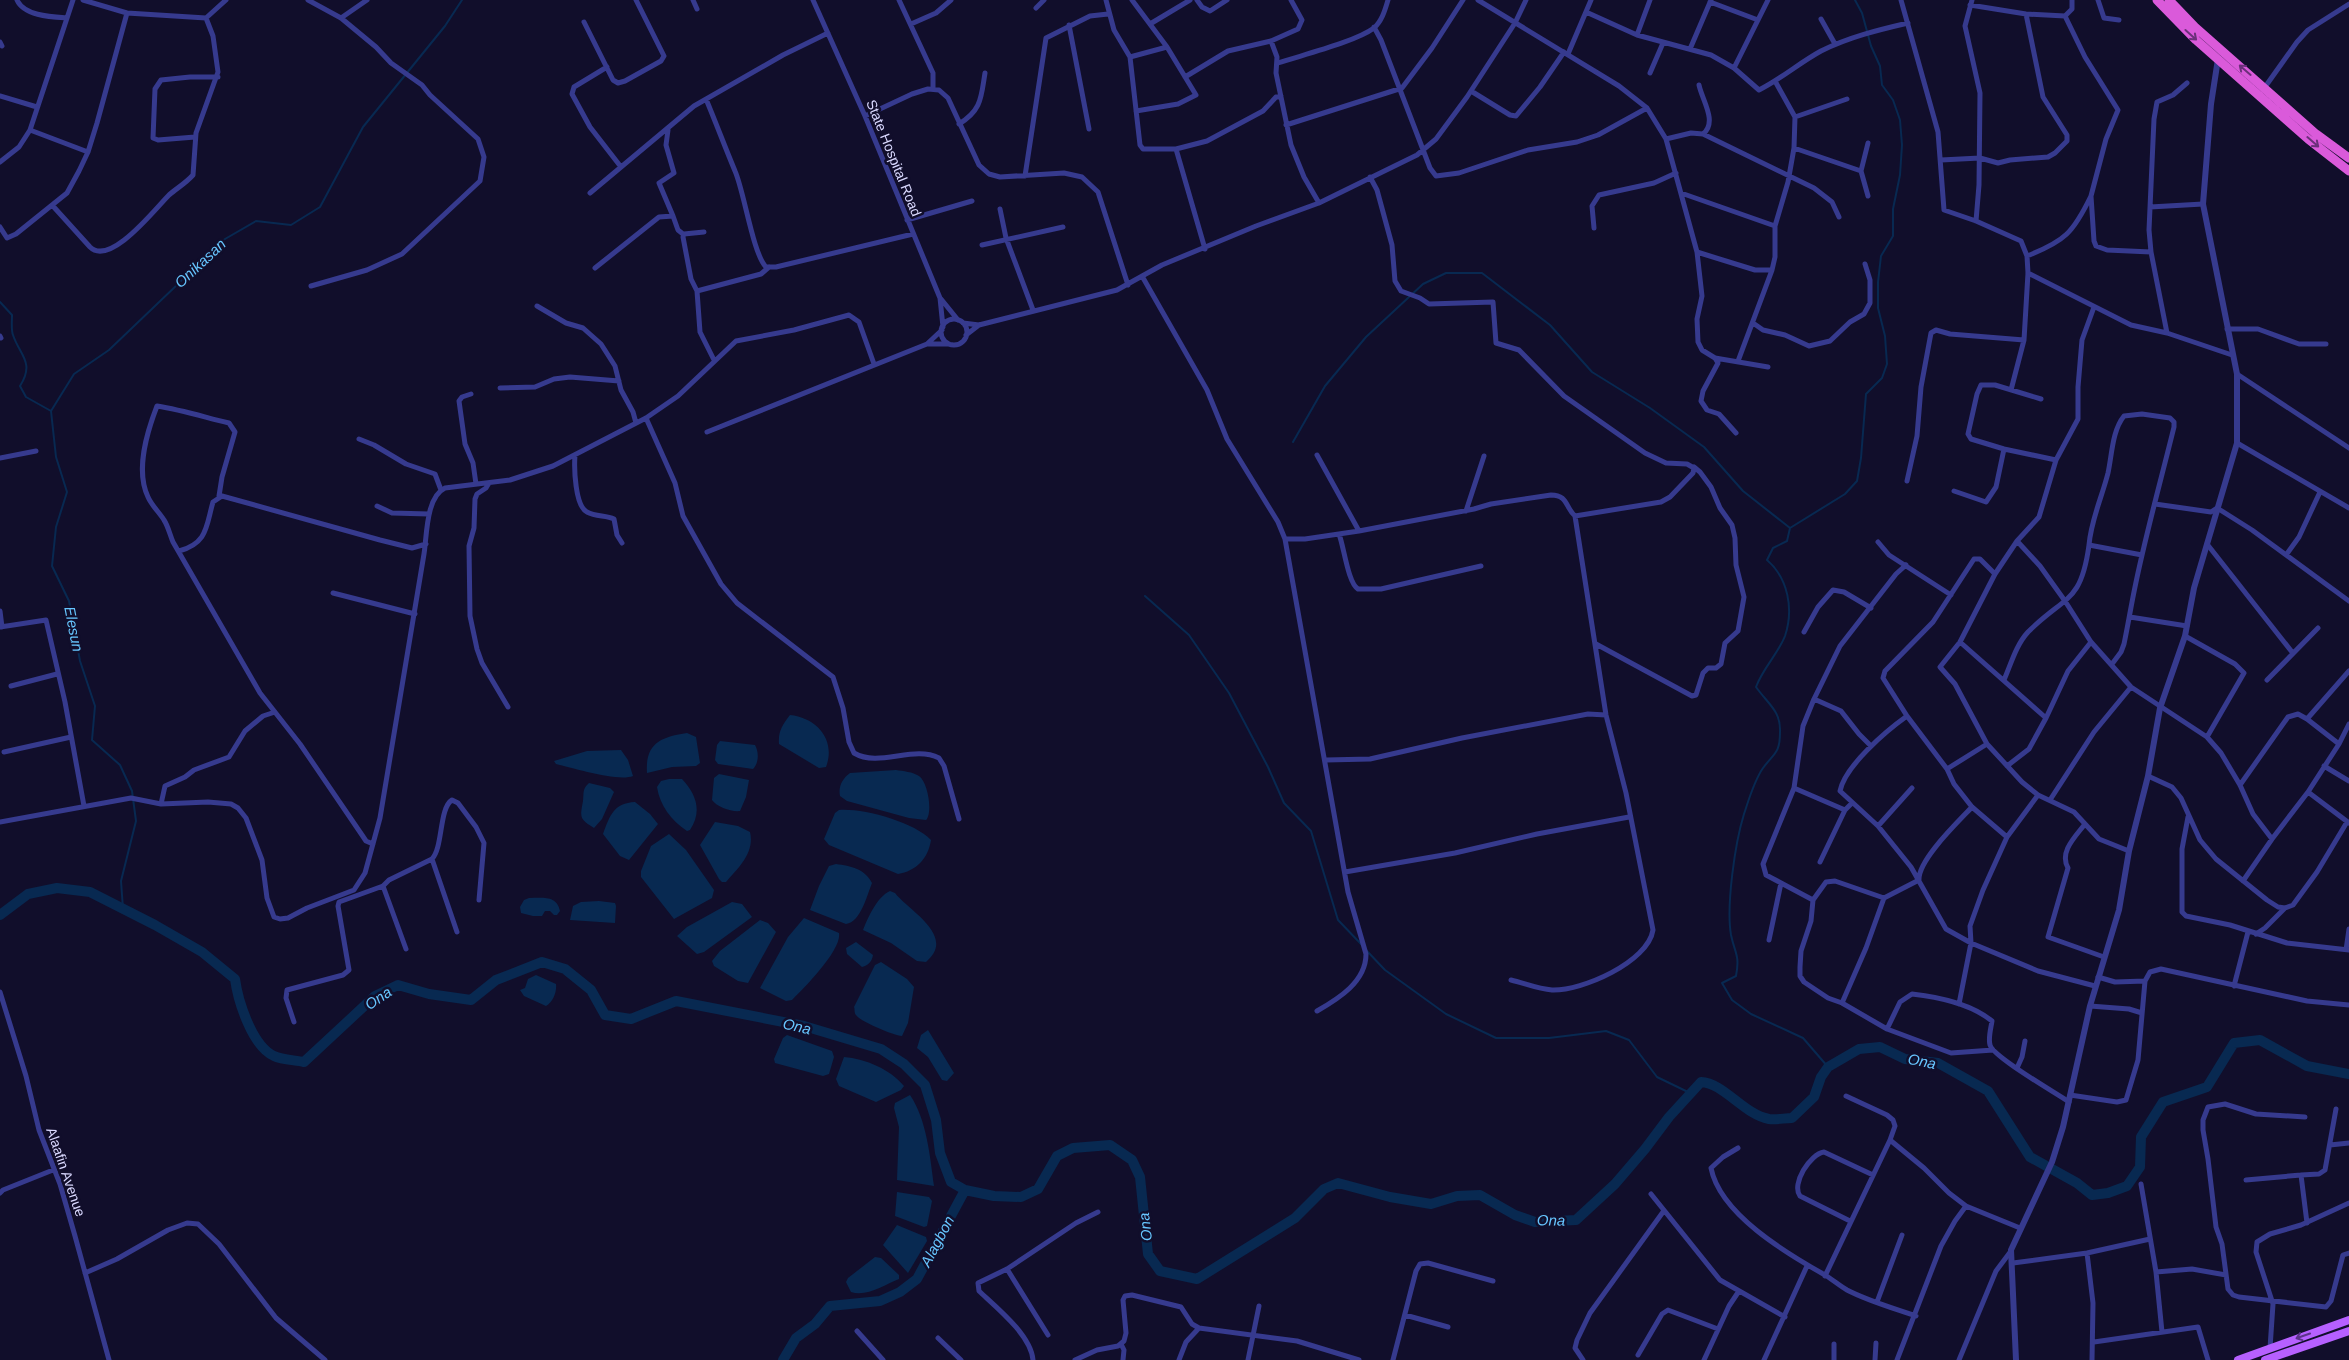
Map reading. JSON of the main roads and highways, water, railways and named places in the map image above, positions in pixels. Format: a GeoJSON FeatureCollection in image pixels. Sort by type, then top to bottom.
{"type":"FeatureCollection","features":[{"type":"Feature","properties":{"kind":"highway"},"geometry":{"type":"LineString","coordinates":[[2157,0],[2180,25],[2218,59],[2308,139],[2349,171]]}},
{"type":"Feature","properties":{"kind":"highway"},"geometry":{"type":"LineString","coordinates":[[2169,0],[2195,27],[2316,134],[2349,158]]}},
{"type":"Feature","properties":{"kind":"main road"},"geometry":{"type":"LineString","coordinates":[[2238,1360],[2349,1320]]}},
{"type":"Feature","properties":{"kind":"main road"},"geometry":{"type":"LineString","coordinates":[[2266,1360],[2349,1331]]}},
{"type":"Feature","properties":{"kind":"water"},"geometry":{"type":"Polygon","coordinates":[[[790,715],[809,721],[822,732],[829,748],[826,767],[819,768],[779,744],[781,729],[790,715]]]}},
{"type":"Feature","properties":{"kind":"water"},"geometry":{"type":"Polygon","coordinates":[[[687,733],[696,737],[700,763],[696,766],[672,767],[647,773],[649,755],[656,744],[669,737],[687,733]]]}},
{"type":"Feature","properties":{"kind":"water"},"geometry":{"type":"Polygon","coordinates":[[[720,741],[755,745],[758,757],[755,767],[753,769],[718,764],[715,760],[717,745],[720,741]]]}},
{"type":"Feature","properties":{"kind":"water"},"geometry":{"type":"Polygon","coordinates":[[[621,750],[628,760],[633,776],[607,776],[556,764],[554,761],[587,751],[621,750]]]}},
{"type":"Feature","properties":{"kind":"water"},"geometry":{"type":"Polygon","coordinates":[[[896,770],[919,776],[925,784],[929,805],[926,820],[909,818],[847,801],[840,796],[842,783],[850,773],[896,770]]]}},
{"type":"Feature","properties":{"kind":"water"},"geometry":{"type":"Polygon","coordinates":[[[719,774],[749,780],[746,797],[740,811],[724,809],[712,800],[714,778],[719,774]]]}},
{"type":"Feature","properties":{"kind":"water"},"geometry":{"type":"Polygon","coordinates":[[[682,779],[694,797],[697,810],[690,830],[687,831],[667,812],[658,794],[657,787],[661,781],[682,779]]]}},
{"type":"Feature","properties":{"kind":"water"},"geometry":{"type":"Polygon","coordinates":[[[589,783],[610,788],[614,792],[602,819],[594,828],[583,820],[581,814],[585,787],[589,783]]]}},
{"type":"Feature","properties":{"kind":"water"},"geometry":{"type":"Polygon","coordinates":[[[635,802],[650,814],[658,824],[629,860],[620,856],[603,834],[608,821],[617,808],[635,802]]]}},
{"type":"Feature","properties":{"kind":"water"},"geometry":{"type":"Polygon","coordinates":[[[839,810],[861,811],[913,827],[931,840],[927,853],[916,867],[898,874],[829,845],[824,839],[835,813],[839,810]]]}},
{"type":"Feature","properties":{"kind":"water"},"geometry":{"type":"Polygon","coordinates":[[[715,822],[738,826],[750,832],[751,840],[748,853],[726,882],[722,882],[719,879],[700,845],[715,822]]]}},
{"type":"Feature","properties":{"kind":"water"},"geometry":{"type":"Polygon","coordinates":[[[669,834],[686,850],[714,890],[712,898],[674,919],[641,877],[641,871],[651,846],[669,834]]]}},
{"type":"Feature","properties":{"kind":"water"},"geometry":{"type":"Polygon","coordinates":[[[836,864],[861,871],[866,874],[872,883],[860,913],[851,922],[846,924],[810,910],[829,866],[836,864]]]}},
{"type":"Feature","properties":{"kind":"water"},"geometry":{"type":"Polygon","coordinates":[[[890,891],[895,893],[934,933],[936,943],[934,952],[926,962],[917,961],[891,943],[863,930],[877,903],[890,891]]]}},
{"type":"Feature","properties":{"kind":"water"},"geometry":{"type":"Polygon","coordinates":[[[529,898],[552,900],[556,902],[560,911],[557,915],[554,915],[550,911],[545,911],[542,916],[521,913],[520,907],[524,900],[529,898]]]}},
{"type":"Feature","properties":{"kind":"water"},"geometry":{"type":"Polygon","coordinates":[[[599,901],[615,903],[615,923],[570,920],[573,906],[581,902],[599,901]]]}},
{"type":"Feature","properties":{"kind":"water"},"geometry":{"type":"Polygon","coordinates":[[[732,902],[742,904],[752,917],[704,952],[697,954],[677,936],[687,927],[732,902]]]}},
{"type":"Feature","properties":{"kind":"water"},"geometry":{"type":"Polygon","coordinates":[[[804,918],[839,933],[838,940],[829,959],[813,978],[792,1000],[786,1001],[760,988],[788,937],[804,918]]]}},
{"type":"Feature","properties":{"kind":"water"},"geometry":{"type":"Polygon","coordinates":[[[760,920],[768,923],[776,932],[748,983],[738,981],[714,966],[712,961],[720,951],[760,920]]]}},
{"type":"Feature","properties":{"kind":"water"},"geometry":{"type":"Polygon","coordinates":[[[856,942],[873,955],[870,962],[862,967],[847,954],[846,948],[856,942]]]}},
{"type":"Feature","properties":{"kind":"water"},"geometry":{"type":"Polygon","coordinates":[[[881,962],[907,979],[914,987],[908,1023],[902,1036],[870,1024],[859,1018],[855,1013],[854,1007],[875,965],[881,962]]]}},
{"type":"Feature","properties":{"kind":"water"},"geometry":{"type":"Polygon","coordinates":[[[536,975],[556,984],[554,996],[546,1006],[524,996],[520,990],[525,988],[528,979],[536,975]]]}},
{"type":"Feature","properties":{"kind":"water"},"geometry":{"type":"Polygon","coordinates":[[[928,1030],[954,1073],[947,1081],[942,1080],[928,1057],[917,1048],[921,1035],[928,1030]]]}},
{"type":"Feature","properties":{"kind":"water"},"geometry":{"type":"Polygon","coordinates":[[[787,1035],[832,1051],[834,1057],[829,1074],[823,1076],[775,1063],[774,1059],[783,1038],[787,1035]]]}},
{"type":"Feature","properties":{"kind":"water"},"geometry":{"type":"Polygon","coordinates":[[[844,1057],[861,1060],[877,1066],[892,1075],[904,1086],[901,1090],[876,1102],[839,1086],[836,1079],[844,1057]]]}},
{"type":"Feature","properties":{"kind":"water"},"geometry":{"type":"Polygon","coordinates":[[[910,1095],[924,1127],[934,1186],[897,1180],[899,1127],[894,1108],[895,1103],[910,1095]]]}},
{"type":"Feature","properties":{"kind":"water"},"geometry":{"type":"Polygon","coordinates":[[[897,1192],[929,1197],[932,1201],[927,1226],[924,1227],[895,1216],[897,1192]]]}},
{"type":"Feature","properties":{"kind":"water"},"geometry":{"type":"Polygon","coordinates":[[[897,1225],[926,1237],[927,1241],[908,1273],[883,1245],[897,1225]]]}},
{"type":"Feature","properties":{"kind":"water"},"geometry":{"type":"Polygon","coordinates":[[[875,1257],[881,1258],[899,1275],[899,1279],[869,1292],[851,1292],[846,1282],[848,1278],[875,1257]]]}},
{"type":"Feature","properties":{"kind":"waterway","name":"Onikasan"},"geometry":{"type":"LineString","coordinates":[[51,411],[74,374],[109,350],[225,239],[256,221],[291,225],[320,207],[363,127],[445,26],[462,0]]}},
{"type":"Feature","properties":{"kind":"waterway"},"geometry":{"type":"LineString","coordinates":[[1828,1067],[1803,1038],[1751,1014],[1732,1000],[1722,983],[1736,976],[1737,969],[1737,959],[1731,935],[1730,908],[1732,874],[1741,826],[1754,784],[1763,768],[1776,753],[1780,739],[1780,725],[1776,713],[1756,687],[1782,643],[1788,626],[1789,615],[1789,605],[1784,585],[1774,567],[1767,560],[1773,548],[1787,541],[1790,528],[1845,494],[1857,481],[1861,458],[1866,394],[1882,378],[1887,364],[1885,336],[1878,308],[1878,282],[1881,256],[1893,236],[1893,209],[1900,175],[1902,145],[1900,120],[1893,100],[1882,85],[1880,66],[1871,46],[1862,13],[1855,0]]}},
{"type":"Feature","properties":{"kind":"waterway"},"geometry":{"type":"LineString","coordinates":[[1293,442],[1325,386],[1366,337],[1423,284],[1446,273],[1482,273],[1550,325],[1592,372],[1650,408],[1704,447],[1743,491],[1790,528]]}},
{"type":"Feature","properties":{"kind":"waterway","name":"Elesun"},"geometry":{"type":"LineString","coordinates":[[0,302],[12,315],[12,333],[25,359],[26,371],[20,386],[26,397],[51,411],[56,457],[67,492],[56,527],[52,566],[69,601],[80,661],[95,706],[92,740],[120,765],[132,791],[136,821],[121,881],[123,909]]}},
{"type":"Feature","properties":{"kind":"waterway"},"geometry":{"type":"LineString","coordinates":[[1145,596],[1189,635],[1229,693],[1268,767],[1284,803],[1311,831],[1338,920],[1361,944]]}},
{"type":"Feature","properties":{"kind":"waterway","name":"Ona"},"geometry":{"type":"LineString","coordinates":[[0,915],[28,894],[57,888],[90,892],[155,925],[202,952],[235,979],[239,999],[247,1022],[259,1043],[274,1056],[289,1060],[304,1062],[375,996],[398,985],[429,994],[471,1000],[496,980],[542,962],[565,969],[591,990],[605,1015],[631,1019],[676,1001],[804,1026],[881,1049],[904,1064],[925,1085],[936,1120],[940,1153],[951,1182],[965,1190],[994,1196],[1021,1197],[1038,1189],[1057,1156],[1073,1148],[1110,1145],[1132,1160],[1140,1177],[1148,1254],[1160,1271],[1197,1279],[1295,1218],[1324,1189],[1338,1183],[1390,1197],[1431,1204],[1457,1196],[1480,1195],[1515,1215],[1535,1222],[1576,1220],[1615,1184],[1669,1117],[1701,1082],[1718,1088],[1760,1116],[1769,1119],[1792,1118],[1814,1097],[1821,1077],[1828,1067],[1859,1049],[1880,1047],[1905,1059],[1938,1063],[1988,1091],[2030,1157],[2077,1183],[2092,1195],[2108,1193],[2127,1186],[2140,1167],[2141,1137],[2163,1102],[2207,1087],[2234,1043],[2260,1040],[2307,1066],[2349,1074]]}},
{"type":"Feature","properties":{"kind":"waterway"},"geometry":{"type":"LineString","coordinates":[[1366,950],[1385,970],[1446,1014],[1496,1038],[1549,1038],[1606,1031],[1629,1040],[1657,1077],[1690,1093]]}},
{"type":"Feature","properties":{"kind":"waterway","name":"Alagbon"},"geometry":{"type":"LineString","coordinates":[[783,1360],[796,1338],[815,1324],[830,1306],[880,1301],[900,1292],[917,1279],[965,1190]]}}]}
